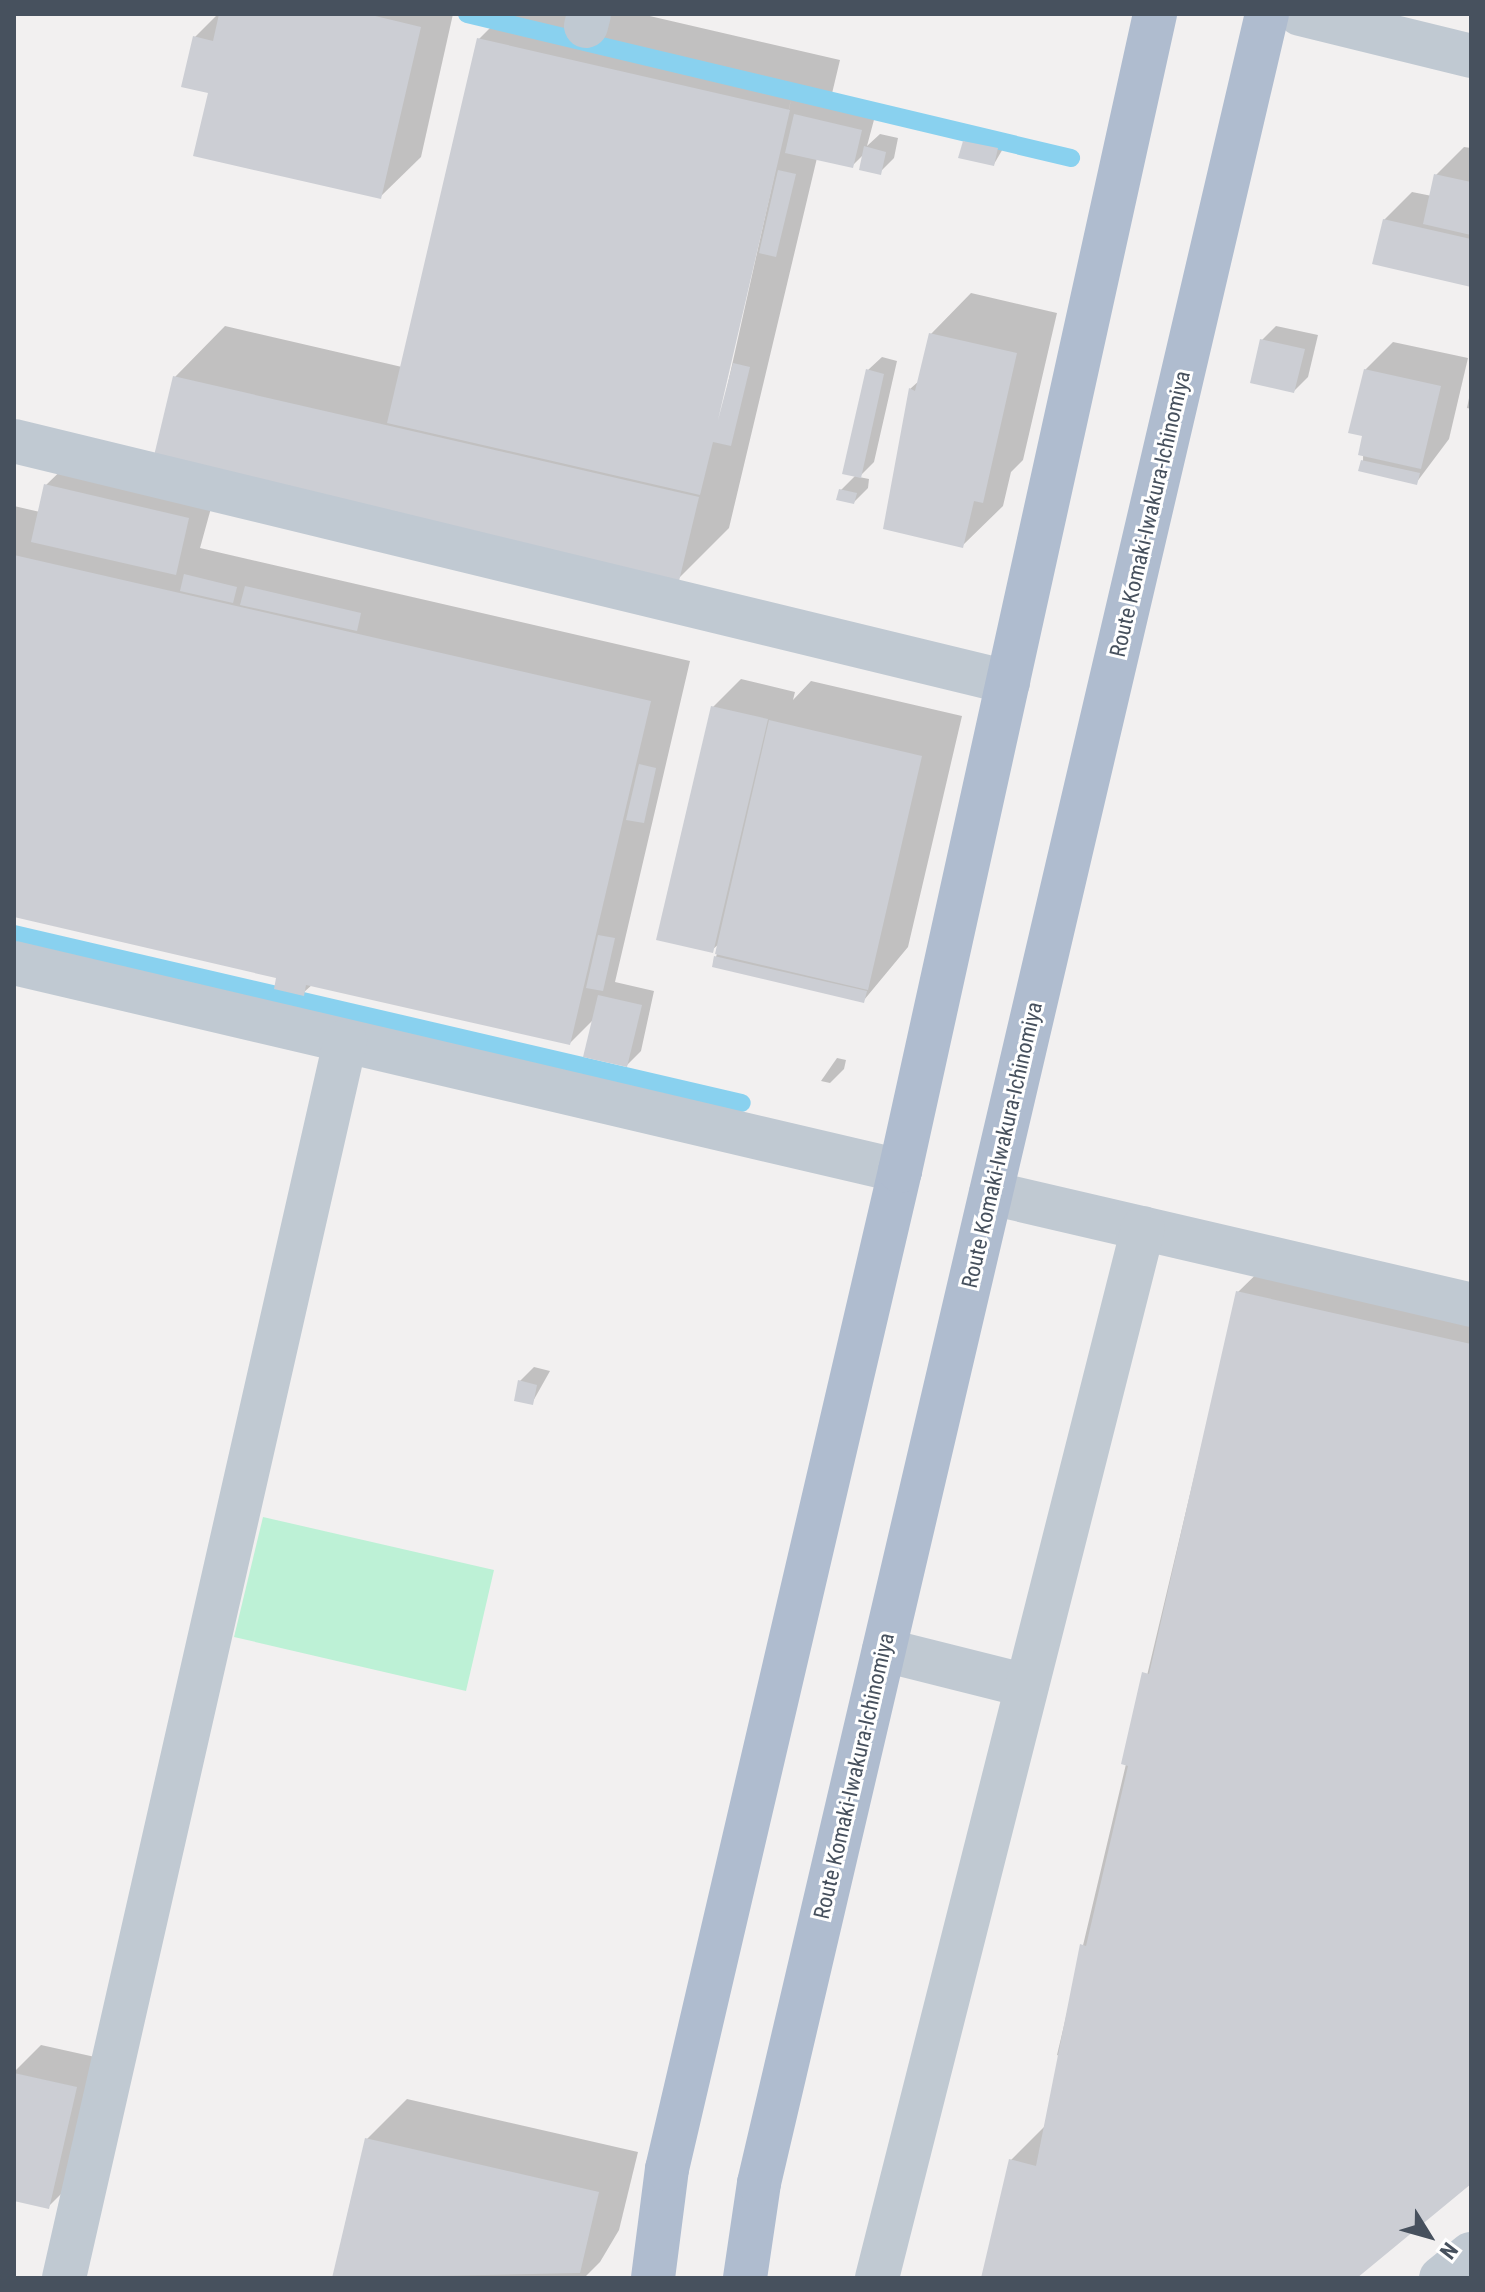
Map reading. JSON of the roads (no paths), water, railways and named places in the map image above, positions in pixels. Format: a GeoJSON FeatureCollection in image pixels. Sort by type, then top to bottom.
{"type":"FeatureCollection","features":[{"type":"Feature","properties":{"kind":"main road"},"geometry":{"type":"LineString","coordinates":[[653,2278],[667,2169],[900,1171],[1155,14]]}},
{"type":"Feature","properties":{"kind":"main road","name":"Route Komaki-Iwakura-Ichinomiya"},"geometry":{"type":"LineString","coordinates":[[745,2278],[759,2183],[1267,14]]}},
{"type":"Feature","properties":{"kind":"street"},"geometry":{"type":"LineString","coordinates":[[1300,14],[1471,56]]}},
{"type":"Feature","properties":{"kind":"street"},"geometry":{"type":"LineString","coordinates":[[14,441],[1008,682]]}},
{"type":"Feature","properties":{"kind":"street"},"geometry":{"type":"LineString","coordinates":[[14,963],[900,1171]]}},
{"type":"Feature","properties":{"kind":"street"},"geometry":{"type":"LineString","coordinates":[[64,2278],[345,1042]]}},
{"type":"Feature","properties":{"kind":"street"},"geometry":{"type":"LineString","coordinates":[[991,1193],[1471,1305]]}},
{"type":"Feature","properties":{"kind":"street"},"geometry":{"type":"LineString","coordinates":[[877,2278],[1143,1228]]}},
{"type":"Feature","properties":{"kind":"street"},"geometry":{"type":"LineString","coordinates":[[884,1650],[1027,1686]]}},
{"type":"Feature","properties":{"kind":"street"},"geometry":{"type":"LineString","coordinates":[[1441,2278],[1471,2254]]}},
{"type":"Feature","properties":{"kind":"waterway"},"geometry":{"type":"LineString","coordinates":[[467,14],[1071,158]]}},
{"type":"Feature","properties":{"kind":"waterway"},"geometry":{"type":"LineString","coordinates":[[14,934],[742,1103]]}}]}
